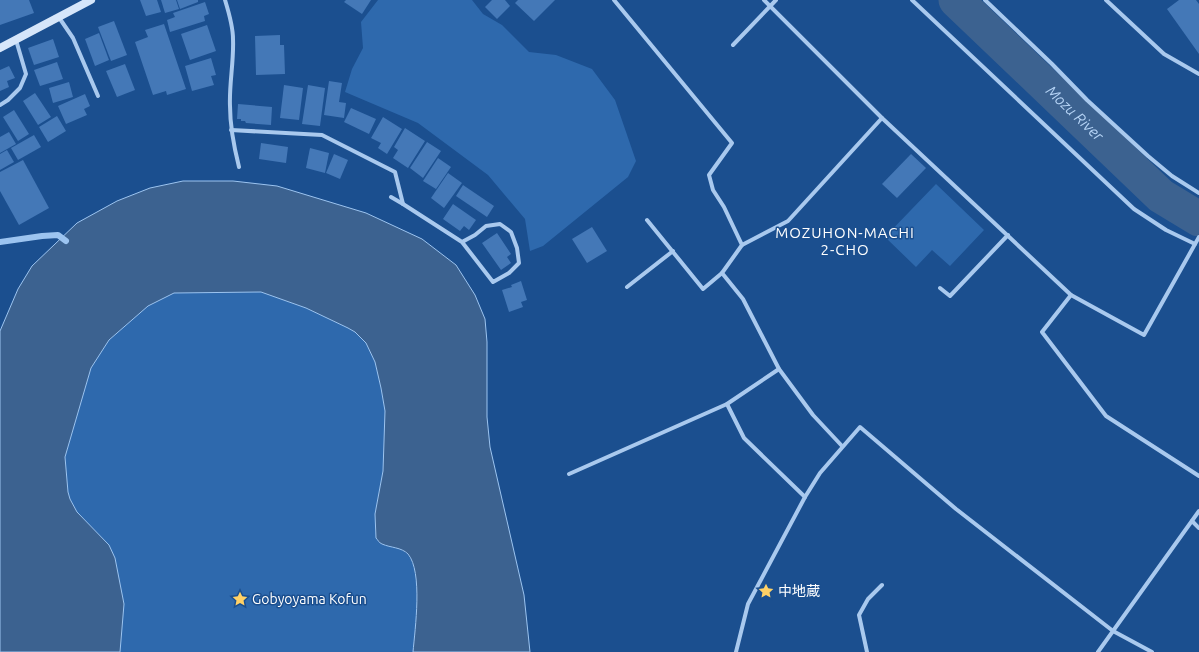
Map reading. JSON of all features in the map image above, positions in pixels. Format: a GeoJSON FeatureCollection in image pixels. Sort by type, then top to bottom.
{"type":"FeatureCollection","features":[{"type":"Feature","properties":{"kind":"main road"},"geometry":{"type":"LineString","coordinates":[[0,48],[58,16],[91,0]]}},
{"type":"Feature","properties":{"kind":"street"},"geometry":{"type":"LineString","coordinates":[[225,0],[230,16],[233,38],[233,62],[230,85],[231,130],[239,167]]}},
{"type":"Feature","properties":{"kind":"street"},"geometry":{"type":"LineString","coordinates":[[614,0],[732,143],[709,175],[712,190],[724,207],[742,245]]}},
{"type":"Feature","properties":{"kind":"street"},"geometry":{"type":"LineString","coordinates":[[764,0],[882,118],[1071,295],[1144,335],[1199,237]]}},
{"type":"Feature","properties":{"kind":"street"},"geometry":{"type":"LineString","coordinates":[[733,45],[776,0]]}},
{"type":"Feature","properties":{"kind":"street"},"geometry":{"type":"LineString","coordinates":[[912,0],[1134,209],[1166,230],[1195,244]]}},
{"type":"Feature","properties":{"kind":"street"},"geometry":{"type":"LineString","coordinates":[[985,0],[1052,64],[1087,100],[1148,156],[1172,176],[1199,193]]}},
{"type":"Feature","properties":{"kind":"street"},"geometry":{"type":"LineString","coordinates":[[1106,0],[1164,54],[1199,74]]}},
{"type":"Feature","properties":{"kind":"street"},"geometry":{"type":"LineString","coordinates":[[58,16],[73,38],[98,96]]}},
{"type":"Feature","properties":{"kind":"street"},"geometry":{"type":"LineString","coordinates":[[0,105],[8,100],[20,88],[26,74],[15,40]]}},
{"type":"Feature","properties":{"kind":"street"},"geometry":{"type":"LineString","coordinates":[[647,220],[703,289],[722,273],[742,245],[788,221],[882,118]]}},
{"type":"Feature","properties":{"kind":"street"},"geometry":{"type":"LineString","coordinates":[[231,130],[322,135],[395,172],[403,204]]}},
{"type":"Feature","properties":{"kind":"street"},"geometry":{"type":"LineString","coordinates":[[391,197],[462,242],[493,282],[509,273],[519,264],[517,248],[511,232],[500,224],[486,226],[475,235],[462,242]]}},
{"type":"Feature","properties":{"kind":"street"},"geometry":{"type":"LineString","coordinates":[[940,288],[950,296],[1008,235]]}},
{"type":"Feature","properties":{"kind":"street"},"geometry":{"type":"LineString","coordinates":[[627,287],[673,251]]}},
{"type":"Feature","properties":{"kind":"street"},"geometry":{"type":"LineString","coordinates":[[722,273],[743,298],[779,369],[814,415],[842,446]]}},
{"type":"Feature","properties":{"kind":"street"},"geometry":{"type":"LineString","coordinates":[[1071,295],[1042,332],[1106,416],[1199,476]]}},
{"type":"Feature","properties":{"kind":"street"},"geometry":{"type":"LineString","coordinates":[[569,474],[727,404],[779,369]]}},
{"type":"Feature","properties":{"kind":"street"},"geometry":{"type":"LineString","coordinates":[[727,404],[744,438],[805,497]]}},
{"type":"Feature","properties":{"kind":"street"},"geometry":{"type":"LineString","coordinates":[[736,652],[748,604],[805,497],[820,473],[860,427],[956,509],[1113,631],[1152,652]]}},
{"type":"Feature","properties":{"kind":"street"},"geometry":{"type":"LineString","coordinates":[[1098,652],[1199,511]]}},
{"type":"Feature","properties":{"kind":"street"},"geometry":{"type":"LineString","coordinates":[[1192,522],[1199,528]]}},
{"type":"Feature","properties":{"kind":"street"},"geometry":{"type":"LineString","coordinates":[[867,652],[859,615],[868,599],[882,585]]}},
{"type":"Feature","properties":{"kind":"shaded area"},"geometry":{"type":"Polygon","coordinates":[[[378,0],[472,0],[483,14],[502,25],[529,52],[556,55],[592,69],[615,100],[636,161],[628,177],[543,246],[530,251],[525,219],[488,175],[418,123],[345,92],[352,69],[363,48],[361,22],[378,0]]]}},
{"type":"Feature","properties":{"kind":"shaded area"},"geometry":{"type":"Polygon","coordinates":[[[183,181],[233,181],[277,186],[366,213],[422,239],[456,265],[475,295],[485,319],[487,342],[487,417],[490,447],[524,595],[530,652],[413,652],[417,587],[413,562],[405,552],[381,544],[376,538],[375,514],[383,471],[385,411],[375,362],[366,343],[355,332],[306,308],[261,292],[174,293],[148,306],[109,340],[91,368],[65,457],[68,492],[77,512],[109,545],[115,558],[124,604],[120,652],[0,652],[0,331],[18,289],[32,266],[77,223],[117,201],[150,188],[183,181]]]}},
{"type":"Feature","properties":{"kind":"shaded area"},"geometry":{"type":"Polygon","coordinates":[[[936,184],[984,230],[950,266],[932,250],[916,267],[885,237],[936,184]]]}},
{"type":"Feature","properties":{"kind":"shaded area"},"geometry":{"type":"Polygon","coordinates":[[[261,292],[306,308],[355,332],[366,343],[375,362],[385,411],[383,471],[375,514],[375,531],[381,544],[402,550],[407,554],[412,562],[415,573],[417,600],[413,652],[120,652],[124,604],[109,545],[77,512],[68,492],[65,457],[91,368],[109,340],[148,306],[174,293],[261,292]]]}},
{"type":"Feature","properties":{"kind":"building"},"geometry":{"type":"Polygon","coordinates":[[[0,0],[29,0],[34,13],[0,25],[0,0]]]}},
{"type":"Feature","properties":{"kind":"building"},"geometry":{"type":"Polygon","coordinates":[[[140,0],[157,0],[161,12],[146,16],[140,0]]]}},
{"type":"Feature","properties":{"kind":"building"},"geometry":{"type":"Polygon","coordinates":[[[161,0],[176,0],[179,9],[165,13],[161,0]]]}},
{"type":"Feature","properties":{"kind":"building"},"geometry":{"type":"Polygon","coordinates":[[[177,0],[198,0],[198,2],[180,9],[177,0]]]}},
{"type":"Feature","properties":{"kind":"building"},"geometry":{"type":"Polygon","coordinates":[[[346,0],[371,0],[362,14],[344,2],[346,0]]]}},
{"type":"Feature","properties":{"kind":"building"},"geometry":{"type":"Polygon","coordinates":[[[492,0],[505,0],[510,6],[497,19],[485,7],[492,0]]]}},
{"type":"Feature","properties":{"kind":"building"},"geometry":{"type":"Polygon","coordinates":[[[518,0],[555,0],[534,21],[515,3],[518,0]]]}},
{"type":"Feature","properties":{"kind":"building"},"geometry":{"type":"Polygon","coordinates":[[[1179,0],[1196,0],[1199,4],[1199,54],[1167,9],[1179,0]]]}},
{"type":"Feature","properties":{"kind":"building"},"geometry":{"type":"Polygon","coordinates":[[[205,2],[209,14],[204,16],[205,21],[170,32],[167,20],[175,17],[173,13],[205,2]]]}},
{"type":"Feature","properties":{"kind":"building"},"geometry":{"type":"Polygon","coordinates":[[[114,21],[127,55],[111,61],[98,27],[114,21]]]}},
{"type":"Feature","properties":{"kind":"building"},"geometry":{"type":"Polygon","coordinates":[[[164,24],[186,89],[167,95],[166,91],[153,95],[135,42],[148,37],[145,30],[164,24]]]}},
{"type":"Feature","properties":{"kind":"building"},"geometry":{"type":"Polygon","coordinates":[[[207,25],[216,51],[190,60],[181,34],[207,25]]]}},
{"type":"Feature","properties":{"kind":"building"},"geometry":{"type":"Polygon","coordinates":[[[99,33],[109,60],[95,66],[85,39],[99,33]]]}},
{"type":"Feature","properties":{"kind":"building"},"geometry":{"type":"Polygon","coordinates":[[[280,35],[280,45],[284,45],[285,74],[256,75],[255,36],[280,35]]]}},
{"type":"Feature","properties":{"kind":"building"},"geometry":{"type":"Polygon","coordinates":[[[53,39],[59,57],[34,65],[28,48],[53,39]]]}},
{"type":"Feature","properties":{"kind":"building"},"geometry":{"type":"Polygon","coordinates":[[[211,58],[216,75],[211,76],[214,85],[192,91],[185,66],[211,58]]]}},
{"type":"Feature","properties":{"kind":"building"},"geometry":{"type":"Polygon","coordinates":[[[57,62],[63,79],[40,86],[34,70],[57,62]]]}},
{"type":"Feature","properties":{"kind":"building"},"geometry":{"type":"Polygon","coordinates":[[[125,64],[135,90],[117,97],[106,71],[125,64]]]}},
{"type":"Feature","properties":{"kind":"building"},"geometry":{"type":"Polygon","coordinates":[[[9,66],[15,78],[7,81],[9,87],[0,91],[0,70],[9,66]]]}},
{"type":"Feature","properties":{"kind":"building"},"geometry":{"type":"Polygon","coordinates":[[[329,81],[342,83],[339,102],[346,103],[344,118],[324,115],[329,81]]]}},
{"type":"Feature","properties":{"kind":"building"},"geometry":{"type":"Polygon","coordinates":[[[69,82],[73,97],[53,103],[49,88],[69,82]]]}},
{"type":"Feature","properties":{"kind":"building"},"geometry":{"type":"Polygon","coordinates":[[[284,85],[303,88],[299,120],[280,118],[284,85]]]}},
{"type":"Feature","properties":{"kind":"building"},"geometry":{"type":"Polygon","coordinates":[[[308,85],[325,88],[320,126],[302,124],[308,85]]]}},
{"type":"Feature","properties":{"kind":"building"},"geometry":{"type":"Polygon","coordinates":[[[35,93],[51,117],[38,125],[23,101],[35,93]]]}},
{"type":"Feature","properties":{"kind":"building"},"geometry":{"type":"Polygon","coordinates":[[[85,94],[90,106],[84,109],[87,115],[66,124],[58,106],[85,94]]]}},
{"type":"Feature","properties":{"kind":"building"},"geometry":{"type":"Polygon","coordinates":[[[238,104],[272,107],[271,125],[246,123],[245,121],[241,121],[241,119],[237,119],[238,104]]]}},
{"type":"Feature","properties":{"kind":"building"},"geometry":{"type":"Polygon","coordinates":[[[351,108],[376,119],[369,134],[344,122],[351,108]]]}},
{"type":"Feature","properties":{"kind":"building"},"geometry":{"type":"Polygon","coordinates":[[[14,110],[29,134],[18,141],[3,117],[14,110]]]}},
{"type":"Feature","properties":{"kind":"building"},"geometry":{"type":"Polygon","coordinates":[[[57,116],[66,131],[48,142],[39,127],[57,116]]]}},
{"type":"Feature","properties":{"kind":"building"},"geometry":{"type":"Polygon","coordinates":[[[383,117],[402,129],[387,154],[378,148],[381,143],[371,138],[383,117]]]}},
{"type":"Feature","properties":{"kind":"building"},"geometry":{"type":"Polygon","coordinates":[[[405,128],[425,141],[408,168],[393,158],[398,150],[394,147],[405,128]]]}},
{"type":"Feature","properties":{"kind":"building"},"geometry":{"type":"Polygon","coordinates":[[[9,132],[16,144],[0,153],[0,137],[9,132]]]}},
{"type":"Feature","properties":{"kind":"building"},"geometry":{"type":"Polygon","coordinates":[[[34,135],[41,147],[18,160],[11,148],[34,135]]]}},
{"type":"Feature","properties":{"kind":"building"},"geometry":{"type":"Polygon","coordinates":[[[427,142],[441,151],[423,178],[410,168],[427,142]]]}},
{"type":"Feature","properties":{"kind":"building"},"geometry":{"type":"Polygon","coordinates":[[[261,143],[288,147],[286,163],[259,159],[261,143]]]}},
{"type":"Feature","properties":{"kind":"building"},"geometry":{"type":"Polygon","coordinates":[[[310,148],[329,153],[325,173],[306,168],[310,148]]]}},
{"type":"Feature","properties":{"kind":"building"},"geometry":{"type":"Polygon","coordinates":[[[7,150],[14,162],[0,170],[0,154],[7,150]]]}},
{"type":"Feature","properties":{"kind":"building"},"geometry":{"type":"Polygon","coordinates":[[[334,154],[348,160],[340,179],[326,173],[334,154]]]}},
{"type":"Feature","properties":{"kind":"building"},"geometry":{"type":"Polygon","coordinates":[[[911,154],[926,168],[897,198],[882,184],[911,154]]]}},
{"type":"Feature","properties":{"kind":"building"},"geometry":{"type":"Polygon","coordinates":[[[438,158],[451,167],[436,189],[423,181],[438,158]]]}},
{"type":"Feature","properties":{"kind":"building"},"geometry":{"type":"Polygon","coordinates":[[[23,160],[49,208],[19,225],[0,191],[0,172],[23,160]]]}},
{"type":"Feature","properties":{"kind":"building"},"geometry":{"type":"Polygon","coordinates":[[[448,173],[462,183],[444,208],[431,198],[448,173]]]}},
{"type":"Feature","properties":{"kind":"building"},"geometry":{"type":"Polygon","coordinates":[[[463,185],[494,206],[487,217],[456,196],[463,185]]]}},
{"type":"Feature","properties":{"kind":"building"},"geometry":{"type":"Polygon","coordinates":[[[453,204],[476,220],[469,230],[464,226],[460,231],[443,219],[453,204]]]}},
{"type":"Feature","properties":{"kind":"building"},"geometry":{"type":"Polygon","coordinates":[[[592,227],[607,251],[587,263],[572,239],[592,227]]]}},
{"type":"Feature","properties":{"kind":"building"},"geometry":{"type":"Polygon","coordinates":[[[497,233],[511,254],[507,257],[511,263],[501,270],[482,243],[497,233]]]}},
{"type":"Feature","properties":{"kind":"building"},"geometry":{"type":"Polygon","coordinates":[[[521,281],[527,300],[521,302],[523,307],[509,312],[502,290],[512,287],[511,285],[521,281]]]}},
{"type":"Feature","properties":{"kind":"waterway","name":"Mozu River"},"geometry":{"type":"LineString","coordinates":[[956,0],[1161,196],[1199,219]]}},
{"type":"Feature","properties":{"kind":"waterway"},"geometry":{"type":"LineString","coordinates":[[0,242],[58,235],[66,241]]}},
{"type":"Feature","properties":{"kind":"place","name":"中地蔵"},"geometry":{"type":"Point","coordinates":[766,591]}},
{"type":"Feature","properties":{"kind":"place","name":"Gobyoyama Kofun"},"geometry":{"type":"Point","coordinates":[240,599]}},
{"type":"Feature","properties":{"kind":"district","name":"MOZUHON-MACHI 2-CHO"},"geometry":{"type":"Point","coordinates":[845,242]}}]}
